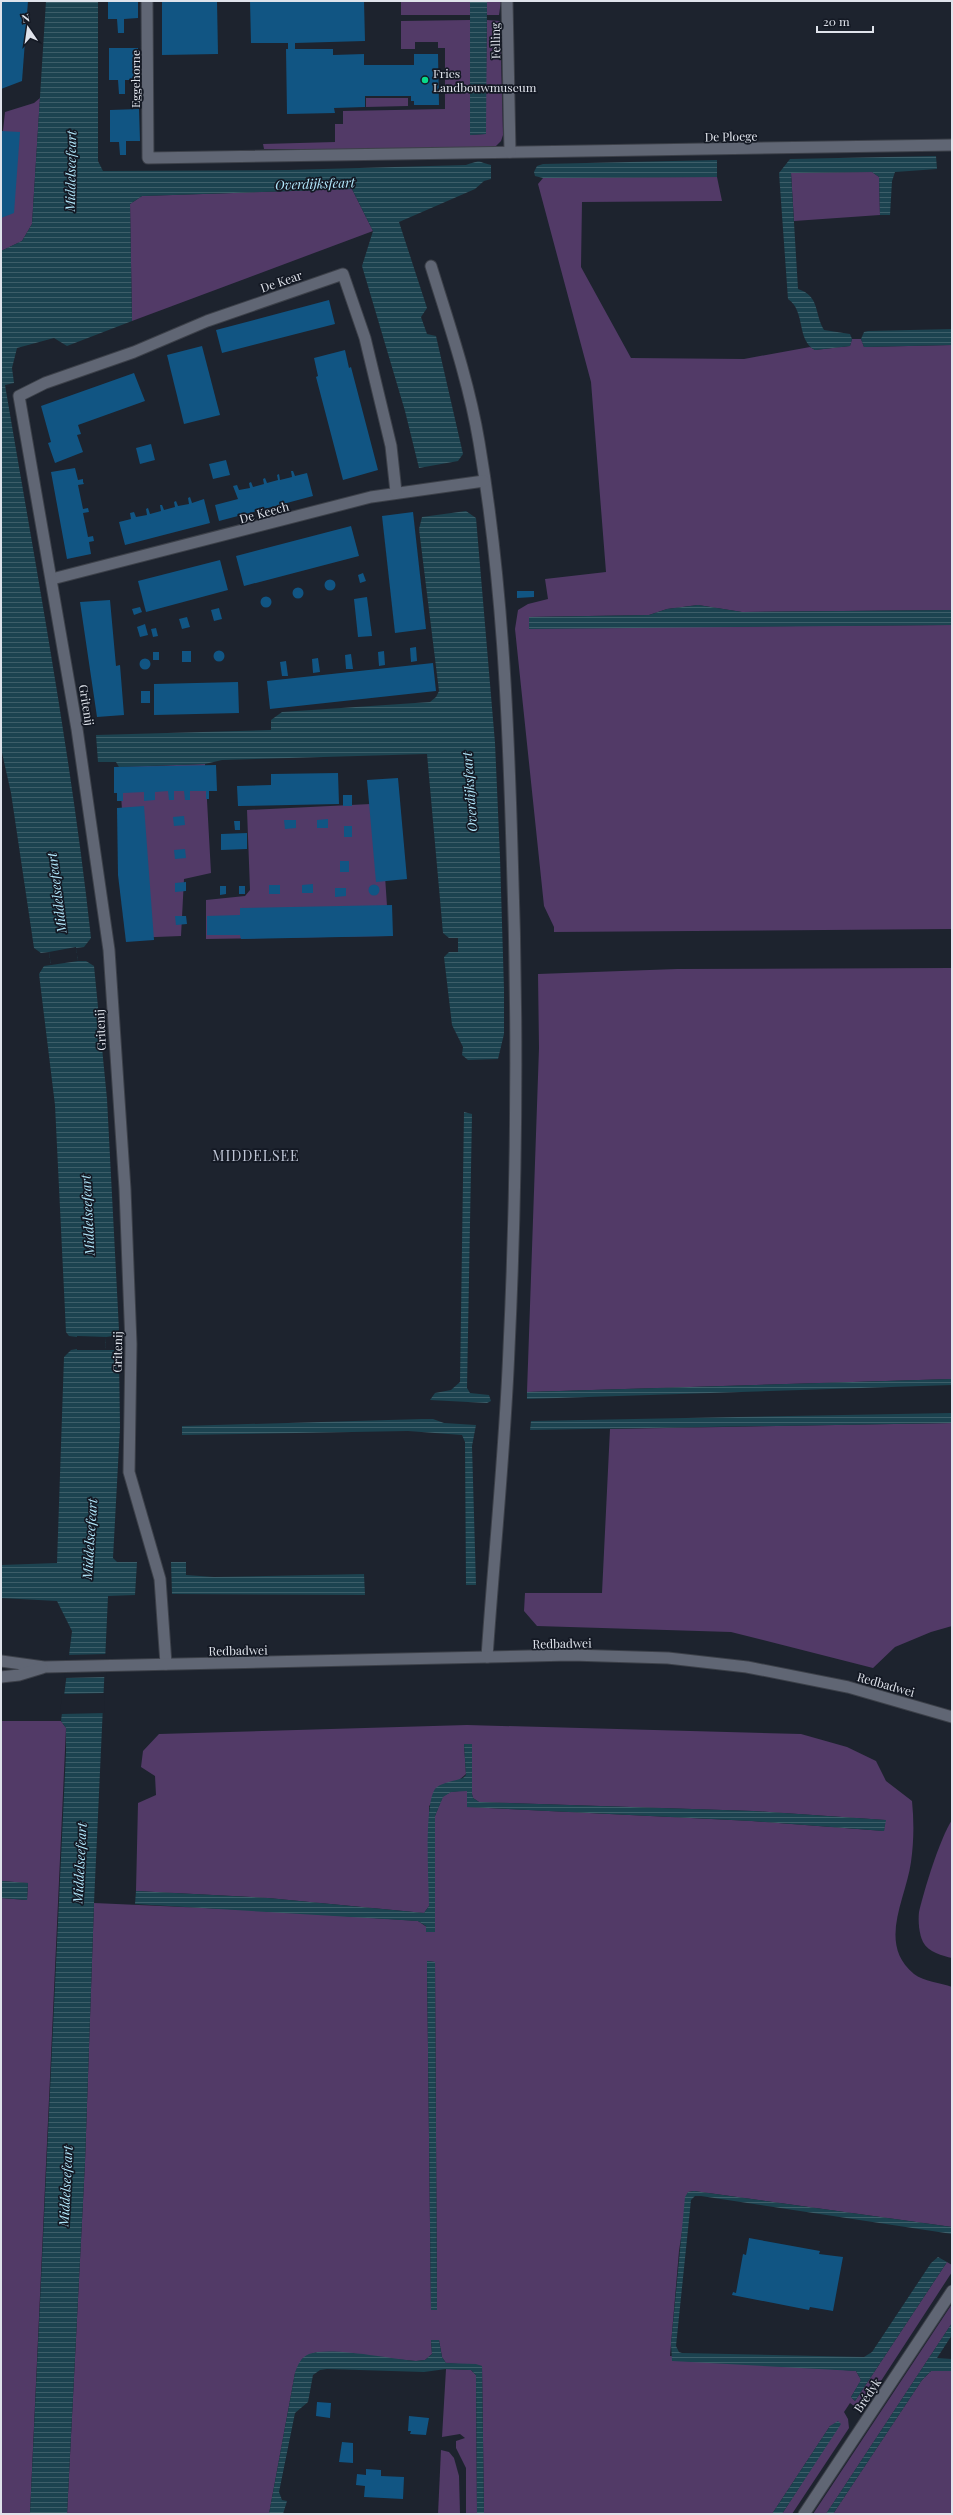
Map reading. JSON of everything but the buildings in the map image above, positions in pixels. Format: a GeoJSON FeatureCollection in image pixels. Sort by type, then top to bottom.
{"type":"FeatureCollection","features":[{"type":"Feature","properties":{"kind":"street","name":"Eggehorne"},"geometry":{"type":"LineString","coordinates":[[147,1],[148,158]]}},
{"type":"Feature","properties":{"kind":"street","name":"Felling"},"geometry":{"type":"LineString","coordinates":[[507,1],[510,152]]}},
{"type":"Feature","properties":{"kind":"street","name":"De Ploege"},"geometry":{"type":"LineString","coordinates":[[148,158],[952,146]]}},
{"type":"Feature","properties":{"kind":"street"},"geometry":{"type":"LineString","coordinates":[[431,266],[464,372],[479,442],[500,600],[509,755],[515,943],[517,1099],[509,1352],[487,1657]]}},
{"type":"Feature","properties":{"kind":"street","name":"De Kear"},"geometry":{"type":"LineString","coordinates":[[19,396],[45,383],[134,352],[207,321],[343,274],[365,338],[391,446],[396,492]]}},
{"type":"Feature","properties":{"kind":"street","name":"Gritenij"},"geometry":{"type":"LineString","coordinates":[[19,396],[78,729],[109,950],[126,1205],[131,1344],[129,1472],[160,1579],[166,1664]]}},
{"type":"Feature","properties":{"kind":"street","name":"De Keech"},"geometry":{"type":"LineString","coordinates":[[52,579],[396,492],[484,481]]}},
{"type":"Feature","properties":{"kind":"street","name":"Redbadwei"},"geometry":{"type":"LineString","coordinates":[[44,1667],[487,1657],[620,1656],[706,1661],[848,1687],[952,1717]]}},
{"type":"Feature","properties":{"kind":"street"},"geometry":{"type":"LineString","coordinates":[[1,1661],[44,1667]]}},
{"type":"Feature","properties":{"kind":"street"},"geometry":{"type":"LineString","coordinates":[[1,1677],[19,1675],[44,1667]]}},
{"type":"Feature","properties":{"kind":"street","name":"Brédyk"},"geometry":{"type":"LineString","coordinates":[[804,2514],[952,2290]]}},
{"type":"Feature","properties":{"kind":"shaded area"},"geometry":{"type":"Polygon","coordinates":[[[401,1],[470,1],[470,15],[401,15],[401,1]]]}},
{"type":"Feature","properties":{"kind":"shaded area"},"geometry":{"type":"Polygon","coordinates":[[[487,1],[501,1],[499,15],[487,15],[487,1]]]}},
{"type":"Feature","properties":{"kind":"shaded area"},"geometry":{"type":"Polygon","coordinates":[[[470,20],[470,135],[485,134],[487,20],[500,21],[503,135],[501,141],[493,149],[341,151],[338,149],[264,149],[263,144],[335,142],[335,124],[343,124],[343,111],[445,109],[445,48],[438,48],[438,42],[415,42],[415,49],[401,49],[401,21],[470,20]]]}},
{"type":"Feature","properties":{"kind":"shaded area"},"geometry":{"type":"Polygon","coordinates":[[[40,98],[32,224],[22,241],[1,251],[1,132],[3,131],[5,112],[34,103],[40,98]]]}},
{"type":"Feature","properties":{"kind":"shaded area"},"geometry":{"type":"Polygon","coordinates":[[[366,98],[408,98],[408,106],[366,107],[366,98]]]}},
{"type":"Feature","properties":{"kind":"shaded area"},"geometry":{"type":"Polygon","coordinates":[[[872,172],[879,177],[880,215],[794,221],[791,173],[872,172]]]}},
{"type":"Feature","properties":{"kind":"shaded area"},"geometry":{"type":"Polygon","coordinates":[[[717,177],[722,201],[582,202],[581,267],[631,358],[744,359],[810,347],[815,350],[850,346],[852,339],[861,339],[864,347],[952,345],[952,610],[742,612],[698,605],[667,609],[649,615],[529,617],[529,628],[952,625],[952,929],[554,932],[554,927],[544,906],[515,629],[518,610],[528,604],[548,599],[545,579],[606,572],[591,382],[538,184],[543,178],[717,177]]]}},
{"type":"Feature","properties":{"kind":"shaded area"},"geometry":{"type":"Polygon","coordinates":[[[352,189],[373,231],[132,321],[130,204],[142,196],[352,189]]]}},
{"type":"Feature","properties":{"kind":"shaded area"},"geometry":{"type":"Polygon","coordinates":[[[205,764],[211,873],[184,879],[181,936],[131,938],[119,767],[205,764]]]}},
{"type":"Feature","properties":{"kind":"shaded area"},"geometry":{"type":"Polygon","coordinates":[[[391,803],[385,876],[389,936],[206,939],[206,900],[245,896],[250,890],[247,810],[391,803]]]}},
{"type":"Feature","properties":{"kind":"shaded area"},"geometry":{"type":"Polygon","coordinates":[[[952,968],[952,1379],[527,1392],[539,1048],[538,974],[677,969],[952,968]]]}},
{"type":"Feature","properties":{"kind":"shaded area"},"geometry":{"type":"Polygon","coordinates":[[[952,1423],[952,1626],[931,1632],[895,1647],[873,1668],[731,1632],[537,1626],[524,1611],[525,1593],[602,1593],[610,1429],[952,1423]]]}},
{"type":"Feature","properties":{"kind":"shaded area"},"geometry":{"type":"Polygon","coordinates":[[[1,1721],[61,1721],[66,1728],[30,2514],[1,2514],[1,1898],[27,1900],[28,1883],[1,1881],[1,1721]]]}},
{"type":"Feature","properties":{"kind":"shaded area"},"geometry":{"type":"Polygon","coordinates":[[[467,1725],[801,1734],[847,1747],[876,1761],[886,1781],[912,1801],[913,1831],[911,1862],[900,1906],[895,1935],[897,1949],[903,1962],[914,1974],[927,1980],[952,1987],[952,2227],[694,2191],[688,2192],[679,2251],[670,2356],[856,2371],[861,2380],[851,2397],[855,2401],[947,2262],[952,2265],[952,2272],[864,2407],[857,2408],[850,2403],[844,2412],[848,2419],[849,2428],[792,2514],[782,2514],[840,2424],[830,2426],[772,2514],[484,2514],[482,2366],[446,2363],[442,2357],[439,2340],[431,2340],[432,2354],[425,2360],[416,2361],[316,2352],[302,2359],[295,2373],[269,2514],[67,2514],[85,2162],[94,1903],[272,1911],[418,1921],[434,1932],[435,1816],[443,1796],[451,1792],[467,1790],[467,1807],[752,1821],[884,1831],[885,1820],[753,1811],[479,1802],[473,1798],[472,1794],[472,1745],[464,1744],[466,1774],[429,1806],[429,1906],[424,1913],[268,1898],[136,1891],[138,1803],[156,1795],[155,1776],[141,1767],[143,1751],[159,1734],[467,1725]],[[427,1961],[431,2309],[437,2310],[435,1962],[427,1961]]]}},
{"type":"Feature","properties":{"kind":"shaded area"},"geometry":{"type":"Polygon","coordinates":[[[952,1820],[952,1958],[936,1953],[925,1945],[919,1927],[919,1912],[933,1864],[942,1839],[952,1820]]]}},
{"type":"Feature","properties":{"kind":"shaded area"},"geometry":{"type":"Polygon","coordinates":[[[952,2304],[952,2323],[826,2514],[813,2514],[952,2304]]]}},
{"type":"Feature","properties":{"kind":"shaded area"},"geometry":{"type":"Polygon","coordinates":[[[446,2369],[471,2370],[476,2375],[477,2514],[466,2514],[466,2468],[456,2448],[456,2441],[465,2438],[460,2434],[442,2437],[446,2369]]]}},
{"type":"Feature","properties":{"kind":"shaded area"},"geometry":{"type":"Polygon","coordinates":[[[931,2371],[952,2371],[952,2514],[833,2514],[922,2380],[931,2371]]]}},
{"type":"Feature","properties":{"kind":"shaded area"},"geometry":{"type":"Polygon","coordinates":[[[441,2450],[449,2452],[454,2458],[459,2476],[460,2514],[438,2514],[441,2450]]]}},
{"type":"Feature","properties":{"kind":"water"},"geometry":{"type":"Polygon","coordinates":[[[46,1],[98,1],[98,161],[103,171],[288,170],[466,165],[475,162],[491,165],[491,179],[484,181],[475,189],[399,222],[427,308],[421,317],[427,334],[436,336],[463,454],[458,461],[419,468],[405,411],[362,266],[373,231],[352,189],[142,196],[130,204],[132,321],[67,346],[54,338],[17,348],[12,368],[14,383],[5,385],[63,730],[83,869],[91,938],[84,947],[76,948],[78,961],[86,961],[94,966],[107,1099],[119,1330],[113,1336],[106,1337],[105,1350],[114,1350],[119,1357],[120,1427],[113,1558],[117,1562],[137,1562],[135,1595],[108,1596],[94,1903],[85,2162],[67,2514],[30,2514],[66,1752],[66,1728],[61,1721],[72,1631],[57,1601],[1,1598],[1,1565],[57,1563],[64,1357],[71,1350],[77,1349],[77,1337],[69,1336],[66,1332],[55,1105],[39,974],[44,966],[51,965],[49,952],[41,953],[34,948],[11,793],[1,748],[1,251],[22,241],[32,224],[46,1]]]}},
{"type":"Feature","properties":{"kind":"water"},"geometry":{"type":"Polygon","coordinates":[[[470,1],[487,1],[486,134],[470,135],[470,1]]]}},
{"type":"Feature","properties":{"kind":"water"},"geometry":{"type":"Polygon","coordinates":[[[936,156],[937,169],[895,172],[892,181],[890,215],[880,215],[879,177],[872,172],[791,173],[798,289],[810,296],[816,306],[824,330],[850,334],[852,339],[850,346],[815,350],[805,340],[797,311],[794,304],[788,299],[779,173],[790,159],[936,156]]]}},
{"type":"Feature","properties":{"kind":"water"},"geometry":{"type":"Polygon","coordinates":[[[717,160],[717,177],[543,178],[535,176],[534,172],[537,166],[543,164],[717,160]]]}},
{"type":"Feature","properties":{"kind":"water"},"geometry":{"type":"Polygon","coordinates":[[[952,329],[952,345],[864,347],[861,339],[864,332],[868,331],[952,329]]]}},
{"type":"Feature","properties":{"kind":"water","name":"Overdijksfeart"},"geometry":{"type":"Polygon","coordinates":[[[466,511],[476,518],[495,743],[504,990],[504,1034],[498,1059],[468,1060],[462,1055],[463,1047],[452,1025],[444,957],[449,952],[458,952],[458,938],[449,938],[443,933],[427,754],[222,760],[205,764],[119,767],[116,762],[98,762],[96,735],[271,730],[271,720],[282,712],[430,702],[436,697],[439,691],[419,529],[422,517],[466,511]]]}},
{"type":"Feature","properties":{"kind":"water"},"geometry":{"type":"Polygon","coordinates":[[[698,605],[742,612],[952,610],[952,625],[529,629],[529,617],[649,615],[667,609],[698,605]]]}},
{"type":"Feature","properties":{"kind":"water"},"geometry":{"type":"Polygon","coordinates":[[[464,1112],[472,1114],[467,1388],[470,1393],[489,1395],[491,1401],[487,1403],[430,1400],[435,1393],[451,1390],[460,1382],[464,1112]]]}},
{"type":"Feature","properties":{"kind":"water"},"geometry":{"type":"Polygon","coordinates":[[[952,1379],[952,1385],[527,1399],[527,1392],[952,1379]]]}},
{"type":"Feature","properties":{"kind":"water"},"geometry":{"type":"Polygon","coordinates":[[[952,1413],[952,1423],[530,1430],[531,1421],[952,1413]]]}},
{"type":"Feature","properties":{"kind":"water"},"geometry":{"type":"Polygon","coordinates":[[[433,1419],[444,1423],[476,1425],[472,1446],[476,1585],[466,1585],[465,1442],[462,1435],[408,1431],[182,1435],[182,1426],[433,1419]]]}},
{"type":"Feature","properties":{"kind":"water"},"geometry":{"type":"Polygon","coordinates":[[[171,1562],[186,1562],[186,1575],[214,1577],[364,1574],[365,1595],[172,1594],[171,1562]]]}},
{"type":"Feature","properties":{"kind":"water"},"geometry":{"type":"Polygon","coordinates":[[[464,1744],[472,1744],[472,1794],[473,1798],[479,1802],[753,1811],[886,1820],[884,1831],[752,1821],[467,1807],[467,1791],[451,1792],[443,1797],[435,1816],[435,1932],[426,1932],[426,1926],[418,1921],[135,1904],[136,1891],[268,1898],[424,1913],[429,1906],[428,1823],[433,1794],[440,1785],[463,1778],[466,1775],[464,1744]]]}},
{"type":"Feature","properties":{"kind":"water"},"geometry":{"type":"Polygon","coordinates":[[[1,1881],[28,1883],[27,1900],[1,1898],[1,1881]]]}},
{"type":"Feature","properties":{"kind":"water"},"geometry":{"type":"Polygon","coordinates":[[[427,1961],[435,1962],[437,2310],[431,2310],[427,1961]]]}},
{"type":"Feature","properties":{"kind":"water"},"geometry":{"type":"Polygon","coordinates":[[[694,2191],[952,2227],[952,2234],[701,2196],[695,2196],[691,2200],[676,2346],[679,2352],[682,2353],[864,2357],[872,2352],[931,2263],[938,2257],[947,2262],[855,2401],[851,2397],[861,2380],[856,2371],[672,2361],[671,2344],[685,2197],[688,2192],[694,2191]]]}},
{"type":"Feature","properties":{"kind":"water"},"geometry":{"type":"Polygon","coordinates":[[[952,2323],[952,2335],[937,2358],[952,2359],[952,2371],[931,2371],[922,2380],[833,2514],[826,2514],[952,2323]]]}},
{"type":"Feature","properties":{"kind":"water"},"geometry":{"type":"Polygon","coordinates":[[[431,2340],[439,2340],[442,2357],[446,2363],[476,2364],[482,2366],[484,2514],[477,2514],[476,2375],[471,2370],[446,2369],[424,2372],[327,2369],[320,2370],[313,2375],[308,2402],[295,2413],[279,2492],[282,2500],[287,2501],[283,2514],[269,2514],[295,2373],[302,2359],[309,2354],[331,2351],[416,2361],[425,2360],[432,2354],[431,2340]]]}},
{"type":"Feature","properties":{"kind":"water"},"geometry":{"type":"Polygon","coordinates":[[[838,2421],[841,2424],[782,2514],[772,2514],[830,2426],[838,2421]]]}},
{"type":"Feature","properties":{"kind":"pier"},"geometry":{"type":"Polygon","coordinates":[[[76,947],[78,961],[51,965],[49,952],[76,947]]]}},
{"type":"Feature","properties":{"kind":"pier"},"geometry":{"type":"Polygon","coordinates":[[[77,1336],[106,1337],[105,1350],[77,1350],[77,1336]]]}},
{"type":"Feature","properties":{"kind":"pier"},"geometry":{"type":"Polygon","coordinates":[[[107,1654],[106,1677],[64,1678],[67,1655],[107,1654]]]}},
{"type":"Feature","properties":{"kind":"pier"},"geometry":{"type":"Polygon","coordinates":[[[105,1693],[104,1713],[60,1714],[62,1694],[105,1693]]]}},
{"type":"Feature","properties":{"kind":"place","name":"Fries Landbouwmuseum"},"geometry":{"type":"Point","coordinates":[425,80]}},
{"type":"Feature","properties":{"kind":"district","name":"MIDDELSEE"},"geometry":{"type":"Point","coordinates":[256,1155]}},
{"type":"Feature","properties":{"kind":"water label","name":"Middelseefeart"},"geometry":{"type":"Point","coordinates":[70,171]}},
{"type":"Feature","properties":{"kind":"water label","name":"Middelseefeart"},"geometry":{"type":"Point","coordinates":[56,893]}},
{"type":"Feature","properties":{"kind":"water label","name":"Middelseefeart"},"geometry":{"type":"Point","coordinates":[87,1215]}},
{"type":"Feature","properties":{"kind":"water label","name":"Middelseefeart"},"geometry":{"type":"Point","coordinates":[89,1539]}},
{"type":"Feature","properties":{"kind":"water label","name":"Middelseefeart"},"geometry":{"type":"Point","coordinates":[79,1863]}},
{"type":"Feature","properties":{"kind":"water label","name":"Middelseefeart"},"geometry":{"type":"Point","coordinates":[65,2186]}}]}
